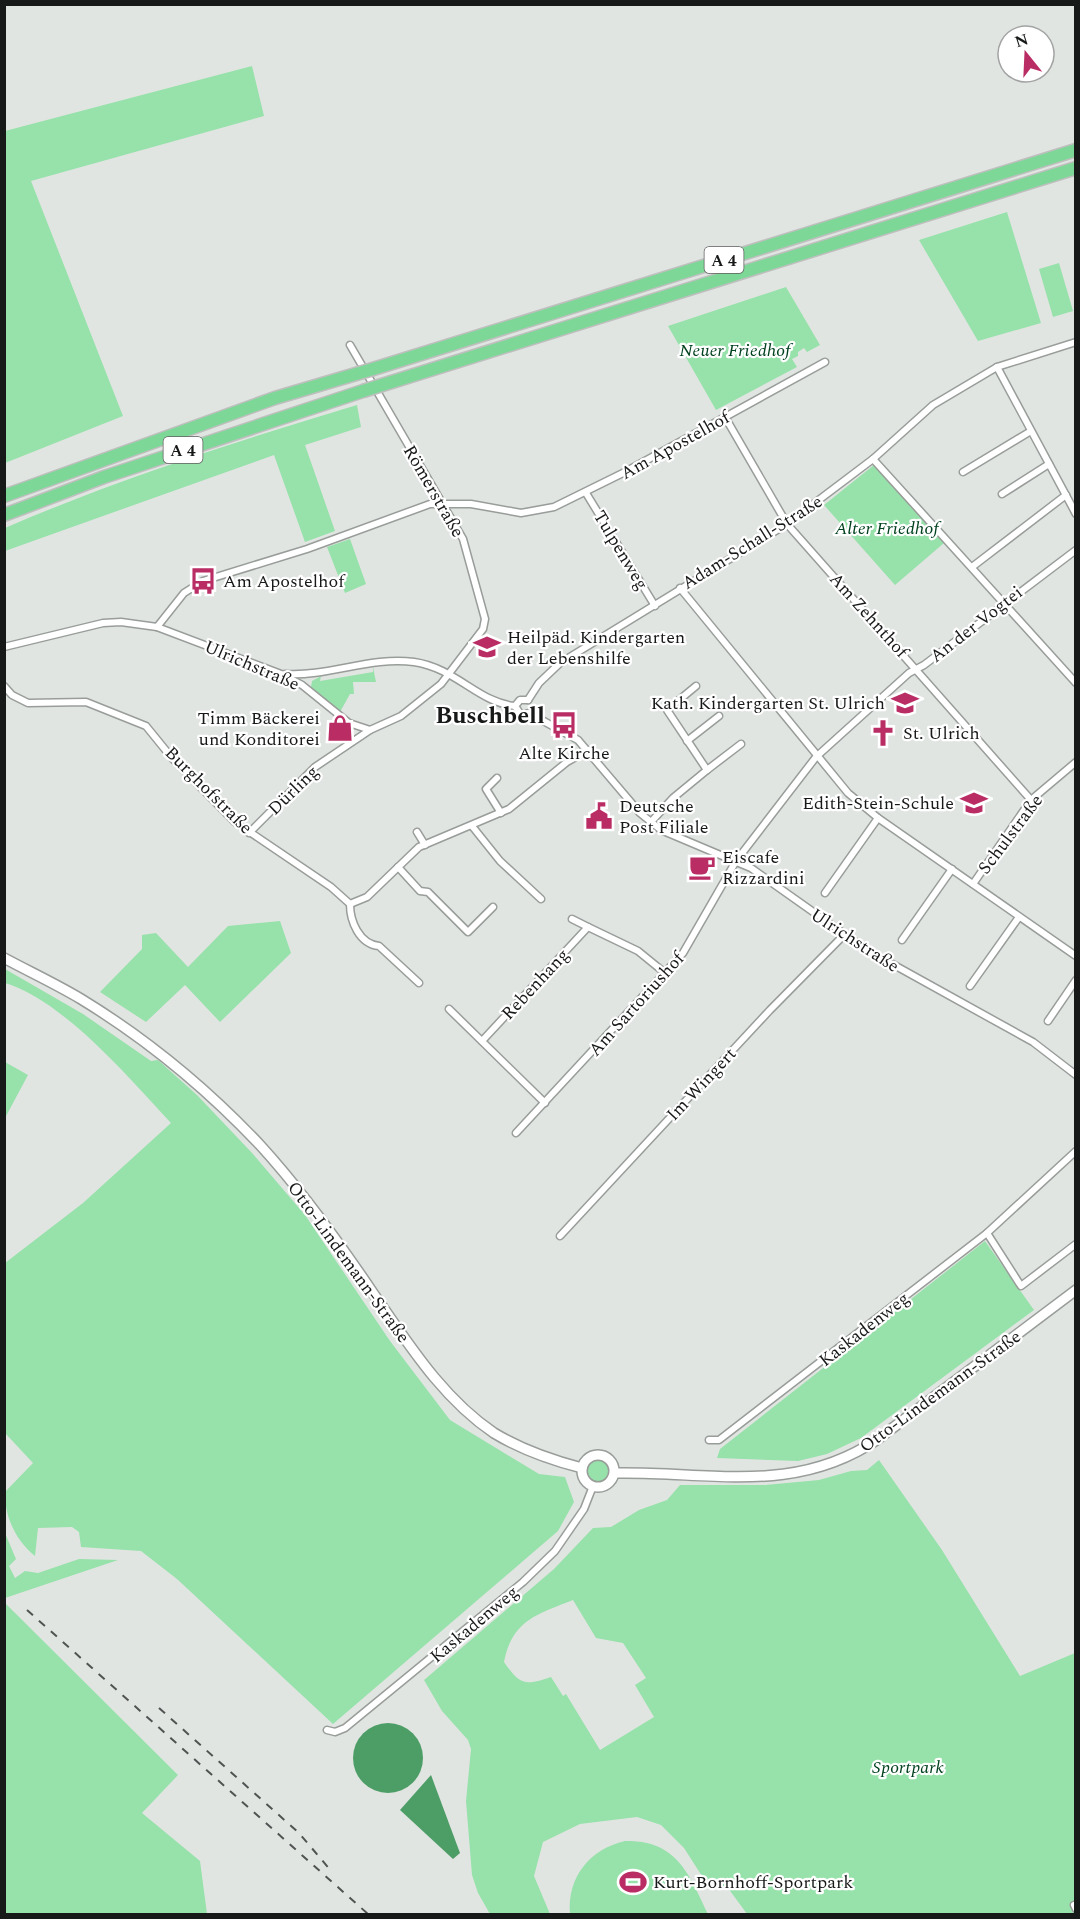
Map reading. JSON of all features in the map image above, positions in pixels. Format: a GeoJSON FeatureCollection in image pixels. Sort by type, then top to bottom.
{"type":"FeatureCollection","features":[{"type":"Feature","properties":{"kind":"highway","name":"A 4"},"geometry":{"type":"LineString","coordinates":[[4,496],[275,398],[1076,150]]}},
{"type":"Feature","properties":{"kind":"highway","name":"A 4"},"geometry":{"type":"LineString","coordinates":[[4,515],[115,474],[363,391],[1076,168]]}},
{"type":"Feature","properties":{"kind":"street","name":"Adam-Schall-Straße"},"geometry":{"type":"LineString","coordinates":[[528,700],[539,683],[560,663],[787,524],[873,459],[933,405],[997,367],[1076,342]]}},
{"type":"Feature","properties":{"kind":"street","name":"Römerstraße"},"geometry":{"type":"LineString","coordinates":[[350,345],[464,539],[485,619],[483,629],[460,656],[450,673]]}},
{"type":"Feature","properties":{"kind":"street","name":"Am Apostelhof"},"geometry":{"type":"LineString","coordinates":[[157,627],[184,593],[203,581],[308,549],[430,504],[471,504],[507,512],[529,512],[554,507],[586,493],[825,362]]}},
{"type":"Feature","properties":{"kind":"street"},"geometry":{"type":"LineString","coordinates":[[997,367],[1076,514]]}},
{"type":"Feature","properties":{"kind":"street","name":"Am Zehnthof"},"geometry":{"type":"LineString","coordinates":[[725,417],[787,524],[1031,800]]}},
{"type":"Feature","properties":{"kind":"street"},"geometry":{"type":"LineString","coordinates":[[963,472],[1031,431]]}},
{"type":"Feature","properties":{"kind":"street"},"geometry":{"type":"LineString","coordinates":[[873,459],[1076,683]]}},
{"type":"Feature","properties":{"kind":"street"},"geometry":{"type":"LineString","coordinates":[[1002,494],[1049,464]]}},
{"type":"Feature","properties":{"kind":"street","name":"Tulpenweg"},"geometry":{"type":"LineString","coordinates":[[586,493],[655,606]]}},
{"type":"Feature","properties":{"kind":"street"},"geometry":{"type":"LineString","coordinates":[[972,567],[1065,495]]}},
{"type":"Feature","properties":{"kind":"street","name":"An der Vogtei"},"geometry":{"type":"LineString","coordinates":[[736,861],[816,757],[909,673],[917,670],[1076,550]]}},
{"type":"Feature","properties":{"kind":"street"},"geometry":{"type":"LineString","coordinates":[[680,588],[816,757],[848,793],[878,818],[1076,956]]}},
{"type":"Feature","properties":{"kind":"street","name":"Ulrichstraße"},"geometry":{"type":"LineString","coordinates":[[4,647],[103,623],[121,622],[157,627],[281,674],[308,690],[347,722],[370,730]]}},
{"type":"Feature","properties":{"kind":"street"},"geometry":{"type":"LineString","coordinates":[[281,674],[310,674],[402,661],[426,664],[450,673],[490,698],[515,706]]}},
{"type":"Feature","properties":{"kind":"street"},"geometry":{"type":"LineString","coordinates":[[370,730],[419,704],[450,673]]}},
{"type":"Feature","properties":{"kind":"street"},"geometry":{"type":"LineString","coordinates":[[308,690],[306,681],[310,674]]}},
{"type":"Feature","properties":{"kind":"street","name":"Burghofstraße"},"geometry":{"type":"LineString","coordinates":[[4,686],[12,695],[28,703],[86,702],[146,726],[172,758],[235,822],[331,887],[350,904]]}},
{"type":"Feature","properties":{"kind":"street"},"geometry":{"type":"LineString","coordinates":[[696,686],[667,710],[707,770]]}},
{"type":"Feature","properties":{"kind":"street"},"geometry":{"type":"LineString","coordinates":[[520,700],[528,700],[531,708],[529,713],[518,714],[515,706],[520,700]]}},
{"type":"Feature","properties":{"kind":"street","name":"Ulrichstraße"},"geometry":{"type":"LineString","coordinates":[[529,713],[578,740],[650,823],[677,839],[736,861],[773,882],[844,935],[886,962],[1033,1042],[1076,1075]]}},
{"type":"Feature","properties":{"kind":"street"},"geometry":{"type":"LineString","coordinates":[[687,741],[719,716]]}},
{"type":"Feature","properties":{"kind":"street","name":"Dürling"},"geometry":{"type":"LineString","coordinates":[[249,833],[315,767],[370,730]]}},
{"type":"Feature","properties":{"kind":"street"},"geometry":{"type":"LineString","coordinates":[[650,823],[673,798],[741,744]]}},
{"type":"Feature","properties":{"kind":"street"},"geometry":{"type":"LineString","coordinates":[[419,983],[379,946],[372,945],[353,927],[350,904],[367,897],[425,845],[501,813],[516,804],[567,762],[588,750]]}},
{"type":"Feature","properties":{"kind":"street","name":"Schulstraße"},"geometry":{"type":"LineString","coordinates":[[973,884],[1031,800],[1076,762]]}},
{"type":"Feature","properties":{"kind":"street"},"geometry":{"type":"LineString","coordinates":[[496,778],[486,789],[501,813]]}},
{"type":"Feature","properties":{"kind":"street"},"geometry":{"type":"LineString","coordinates":[[825,893],[878,818]]}},
{"type":"Feature","properties":{"kind":"street"},"geometry":{"type":"LineString","coordinates":[[472,826],[500,861],[541,899]]}},
{"type":"Feature","properties":{"kind":"street"},"geometry":{"type":"LineString","coordinates":[[417,832],[425,845]]}},
{"type":"Feature","properties":{"kind":"street","name":"Am Sartoriushof"},"geometry":{"type":"LineString","coordinates":[[516,1133],[686,948],[736,861]]}},
{"type":"Feature","properties":{"kind":"street"},"geometry":{"type":"LineString","coordinates":[[398,867],[420,891],[428,892],[468,932],[493,907]]}},
{"type":"Feature","properties":{"kind":"street"},"geometry":{"type":"LineString","coordinates":[[902,940],[952,869]]}},
{"type":"Feature","properties":{"kind":"street"},"geometry":{"type":"LineString","coordinates":[[970,986],[1019,917]]}},
{"type":"Feature","properties":{"kind":"street"},"geometry":{"type":"LineString","coordinates":[[572,918],[638,951],[665,973]]}},
{"type":"Feature","properties":{"kind":"street","name":"Rebenhang"},"geometry":{"type":"LineString","coordinates":[[482,1041],[588,927]]}},
{"type":"Feature","properties":{"kind":"street","name":"Im Wingert"},"geometry":{"type":"LineString","coordinates":[[561,1236],[770,1010],[844,935]]}},
{"type":"Feature","properties":{"kind":"street","name":"Otto-Lindemann-Straße"},"geometry":{"type":"LineString","coordinates":[[4,958],[80,998],[130,1031],[216,1103],[250,1136],[323,1221],[410,1346],[444,1389],[465,1409],[494,1432],[518,1446],[547,1459],[582,1468]]}},
{"type":"Feature","properties":{"kind":"street"},"geometry":{"type":"LineString","coordinates":[[1048,1021],[1076,980]]}},
{"type":"Feature","properties":{"kind":"street"},"geometry":{"type":"LineString","coordinates":[[449,1009],[544,1103]]}},
{"type":"Feature","properties":{"kind":"street","name":"Kaskadenweg"},"geometry":{"type":"LineString","coordinates":[[710,1440],[719,1440],[987,1233],[1076,1151]]}},
{"type":"Feature","properties":{"kind":"street"},"geometry":{"type":"LineString","coordinates":[[987,1233],[1021,1286],[1076,1244]]}},
{"type":"Feature","properties":{"kind":"street","name":"Otto-Lindemann-Straße"},"geometry":{"type":"LineString","coordinates":[[615,1473],[769,1476],[808,1472],[837,1462],[878,1439],[1076,1290]]}},
{"type":"Feature","properties":{"kind":"street"},"geometry":{"type":"LineString","coordinates":[[598,1454],[609,1458],[615,1473],[607,1485],[593,1486],[585,1481],[582,1468],[588,1458],[598,1454]]}},
{"type":"Feature","properties":{"kind":"street","name":"Kaskadenweg"},"geometry":{"type":"LineString","coordinates":[[327,1730],[335,1732],[345,1728],[523,1582],[571,1532],[584,1509],[593,1486]]}},
{"type":"Feature","properties":{"kind":"green space"},"geometry":{"type":"Polygon","coordinates":[[[252,66],[264,116],[31,181],[123,416],[5,463],[5,131],[252,66]]]}},
{"type":"Feature","properties":{"kind":"green space"},"geometry":{"type":"Polygon","coordinates":[[[1007,212],[1041,323],[978,341],[919,240],[1007,212]]]}},
{"type":"Feature","properties":{"kind":"green space"},"geometry":{"type":"Polygon","coordinates":[[[1059,263],[1073,311],[1053,317],[1039,269],[1059,263]]]}},
{"type":"Feature","properties":{"kind":"green space","name":"Neuer Friedhof"},"geometry":{"type":"Polygon","coordinates":[[[786,287],[820,345],[807,352],[804,348],[798,352],[798,356],[792,359],[797,367],[716,410],[668,326],[786,287]]]}},
{"type":"Feature","properties":{"kind":"green space"},"geometry":{"type":"Polygon","coordinates":[[[357,405],[361,427],[305,445],[335,531],[305,542],[274,455],[5,551],[5,528],[48,510],[179,462],[357,405]]]}},
{"type":"Feature","properties":{"kind":"green space","name":"Alter Friedhof"},"geometry":{"type":"Polygon","coordinates":[[[874,465],[944,543],[895,585],[824,505],[874,465]]]}},
{"type":"Feature","properties":{"kind":"green space"},"geometry":{"type":"Polygon","coordinates":[[[350,539],[366,584],[345,593],[327,547],[350,539]]]}},
{"type":"Feature","properties":{"kind":"green space"},"geometry":{"type":"Polygon","coordinates":[[[373,667],[376,682],[353,682],[354,694],[350,694],[340,712],[311,687],[312,681],[321,676],[320,681],[373,672],[373,667]]]}},
{"type":"Feature","properties":{"kind":"green space"},"geometry":{"type":"Polygon","coordinates":[[[280,921],[291,953],[220,1022],[185,985],[146,1022],[100,992],[142,949],[142,935],[156,933],[188,967],[228,926],[280,921]]]}},
{"type":"Feature","properties":{"kind":"green space"},"geometry":{"type":"Polygon","coordinates":[[[5,969],[83,1014],[151,1061],[158,1060],[197,1095],[253,1154],[305,1215],[390,1341],[450,1420],[539,1474],[565,1477],[574,1502],[558,1531],[333,1724],[177,1579],[141,1551],[81,1547],[79,1532],[72,1527],[38,1528],[35,1556],[22,1543],[12,1527],[5,1492],[33,1463],[5,1433],[5,1263],[83,1203],[171,1123],[115,1063],[72,1023],[27,992],[5,983],[5,969]]]}},
{"type":"Feature","properties":{"kind":"green space"},"geometry":{"type":"Polygon","coordinates":[[[5,1062],[28,1075],[5,1118],[5,1062]]]}},
{"type":"Feature","properties":{"kind":"green space"},"geometry":{"type":"Polygon","coordinates":[[[985,1241],[1034,1310],[861,1438],[827,1454],[798,1461],[717,1458],[720,1449],[985,1241]]]}},
{"type":"Feature","properties":{"kind":"green space"},"geometry":{"type":"Polygon","coordinates":[[[598,1460],[606,1463],[609,1471],[606,1479],[598,1482],[590,1479],[587,1471],[590,1463],[598,1460]]]}},
{"type":"Feature","properties":{"kind":"green space","name":"Sportpark"},"geometry":{"type":"Polygon","coordinates":[[[879,1460],[942,1550],[1020,1676],[1075,1653],[1075,1914],[747,1914],[728,1888],[709,1887],[684,1848],[661,1825],[637,1817],[580,1824],[543,1842],[534,1876],[550,1914],[490,1914],[478,1893],[472,1875],[466,1801],[471,1749],[468,1740],[442,1711],[424,1680],[554,1569],[593,1528],[611,1527],[639,1510],[667,1500],[680,1485],[765,1485],[819,1480],[851,1471],[867,1470],[879,1460]],[[573,1600],[528,1620],[513,1637],[504,1662],[523,1682],[535,1682],[551,1677],[563,1696],[566,1694],[600,1750],[654,1717],[635,1685],[646,1678],[623,1643],[596,1638],[573,1600]]]}},
{"type":"Feature","properties":{"kind":"green space"},"geometry":{"type":"Polygon","coordinates":[[[5,1533],[16,1559],[9,1566],[15,1578],[25,1571],[38,1573],[79,1559],[118,1560],[5,1598],[5,1533]]]}},
{"type":"Feature","properties":{"kind":"green space"},"geometry":{"type":"Polygon","coordinates":[[[4,1602],[178,1775],[142,1813],[200,1861],[207,1914],[5,1914],[4,1602]]]}},
{"type":"Feature","properties":{"kind":"green space","name":"Kurt-Bornhoff-Sportpark"},"geometry":{"type":"Polygon","coordinates":[[[625,1841],[643,1842],[669,1853],[687,1873],[708,1914],[570,1914],[572,1888],[583,1867],[601,1851],[625,1841]]]}},
{"type":"Feature","properties":{"kind":"shaded area"},"geometry":{"type":"Polygon","coordinates":[[[395,1723],[408,1729],[417,1738],[421,1744],[423,1758],[421,1772],[413,1783],[402,1791],[381,1793],[363,1783],[355,1772],[353,1751],[363,1733],[374,1725],[395,1723]]]}},
{"type":"Feature","properties":{"kind":"shaded area"},"geometry":{"type":"Polygon","coordinates":[[[431,1775],[460,1853],[453,1859],[400,1810],[431,1775]]]}},
{"type":"Feature","properties":{"kind":"railway"},"geometry":{"type":"LineString","coordinates":[[27,1610],[368,1914]]}},
{"type":"Feature","properties":{"kind":"railway"},"geometry":{"type":"LineString","coordinates":[[159,1708],[299,1833],[332,1872]]}},
{"type":"Feature","properties":{"kind":"place","name":"Am Apostelhof"},"geometry":{"type":"Point","coordinates":[203,581]}},
{"type":"Feature","properties":{"kind":"place","name":"Heilpäd. Kindergarten der Lebenshilfe"},"geometry":{"type":"Point","coordinates":[487,647]}},
{"type":"Feature","properties":{"kind":"place","name":"Kath. Kindergarten St. Ulrich"},"geometry":{"type":"Point","coordinates":[905,703]}},
{"type":"Feature","properties":{"kind":"place","name":"Alte Kirche"},"geometry":{"type":"Point","coordinates":[564,725]}},
{"type":"Feature","properties":{"kind":"place","name":"Timm Bäckerei und Konditorei"},"geometry":{"type":"Point","coordinates":[340,728]}},
{"type":"Feature","properties":{"kind":"place","name":"St. Ulrich"},"geometry":{"type":"Point","coordinates":[883,733]}},
{"type":"Feature","properties":{"kind":"place","name":"Edith-Stein-Schule"},"geometry":{"type":"Point","coordinates":[974,803]}},
{"type":"Feature","properties":{"kind":"place","name":"Deutsche Post Filiale"},"geometry":{"type":"Point","coordinates":[599,816]}},
{"type":"Feature","properties":{"kind":"place","name":"Eiscafe Rizzardini"},"geometry":{"type":"Point","coordinates":[702,867]}},
{"type":"Feature","properties":{"kind":"place","name":"Kurt-Bornhoff-Sportpark"},"geometry":{"type":"Point","coordinates":[633,1882]}},
{"type":"Feature","properties":{"kind":"district","name":"Buschbell"},"geometry":{"type":"Point","coordinates":[490,715]}}]}
